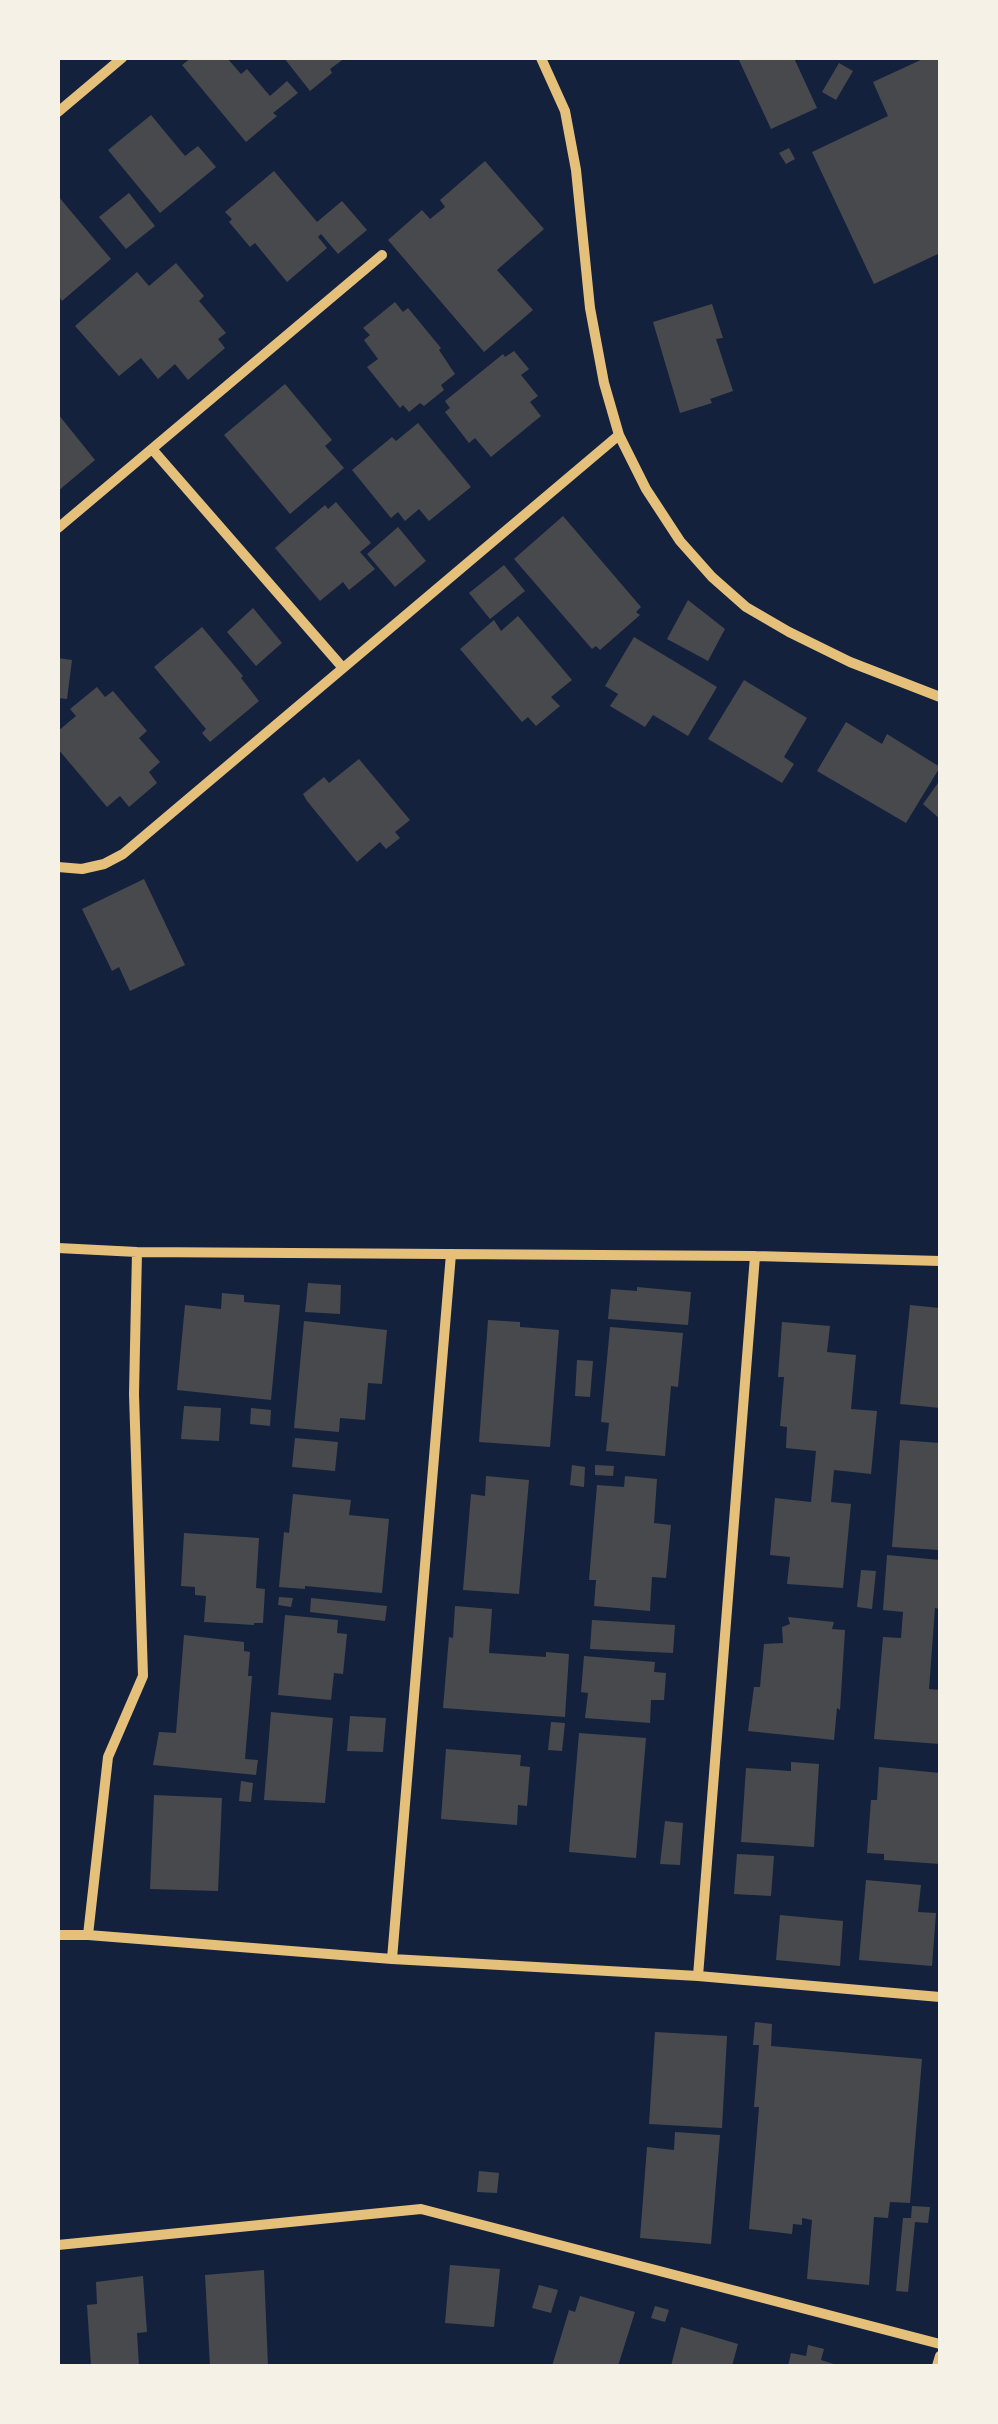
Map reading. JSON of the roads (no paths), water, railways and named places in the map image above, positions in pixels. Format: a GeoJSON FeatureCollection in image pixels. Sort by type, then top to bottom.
{"type":"FeatureCollection","features":[{"type":"Feature","properties":{"kind":"street"},"geometry":{"type":"LineString","coordinates":[[58,112],[122,58]]}},
{"type":"Feature","properties":{"kind":"street"},"geometry":{"type":"LineString","coordinates":[[541,58],[565,111],[576,170],[590,308],[604,383],[619,436],[646,489],[680,541],[712,578],[746,606],[850,662],[940,697]]}},
{"type":"Feature","properties":{"kind":"street"},"geometry":{"type":"LineString","coordinates":[[58,528],[382,255]]}},
{"type":"Feature","properties":{"kind":"street"},"geometry":{"type":"LineString","coordinates":[[58,867],[104,864],[123,854],[619,436]]}},
{"type":"Feature","properties":{"kind":"street"},"geometry":{"type":"LineString","coordinates":[[152,449],[343,668]]}},
{"type":"Feature","properties":{"kind":"street"},"geometry":{"type":"LineString","coordinates":[[58,1248],[940,1261]]}},
{"type":"Feature","properties":{"kind":"street"},"geometry":{"type":"LineString","coordinates":[[88,1936],[108,1757],[143,1676],[134,1394],[137,1252]]}},
{"type":"Feature","properties":{"kind":"street"},"geometry":{"type":"LineString","coordinates":[[392,1959],[451,1254]]}},
{"type":"Feature","properties":{"kind":"street"},"geometry":{"type":"LineString","coordinates":[[698,1976],[755,1256]]}},
{"type":"Feature","properties":{"kind":"street"},"geometry":{"type":"LineString","coordinates":[[58,1935],[698,1976],[940,1997]]}},
{"type":"Feature","properties":{"kind":"street"},"geometry":{"type":"LineString","coordinates":[[58,2245],[420,2209],[940,2344]]}},
{"type":"Feature","properties":{"kind":"street"},"geometry":{"type":"LineString","coordinates":[[938,2366],[940,2356]]}}]}
